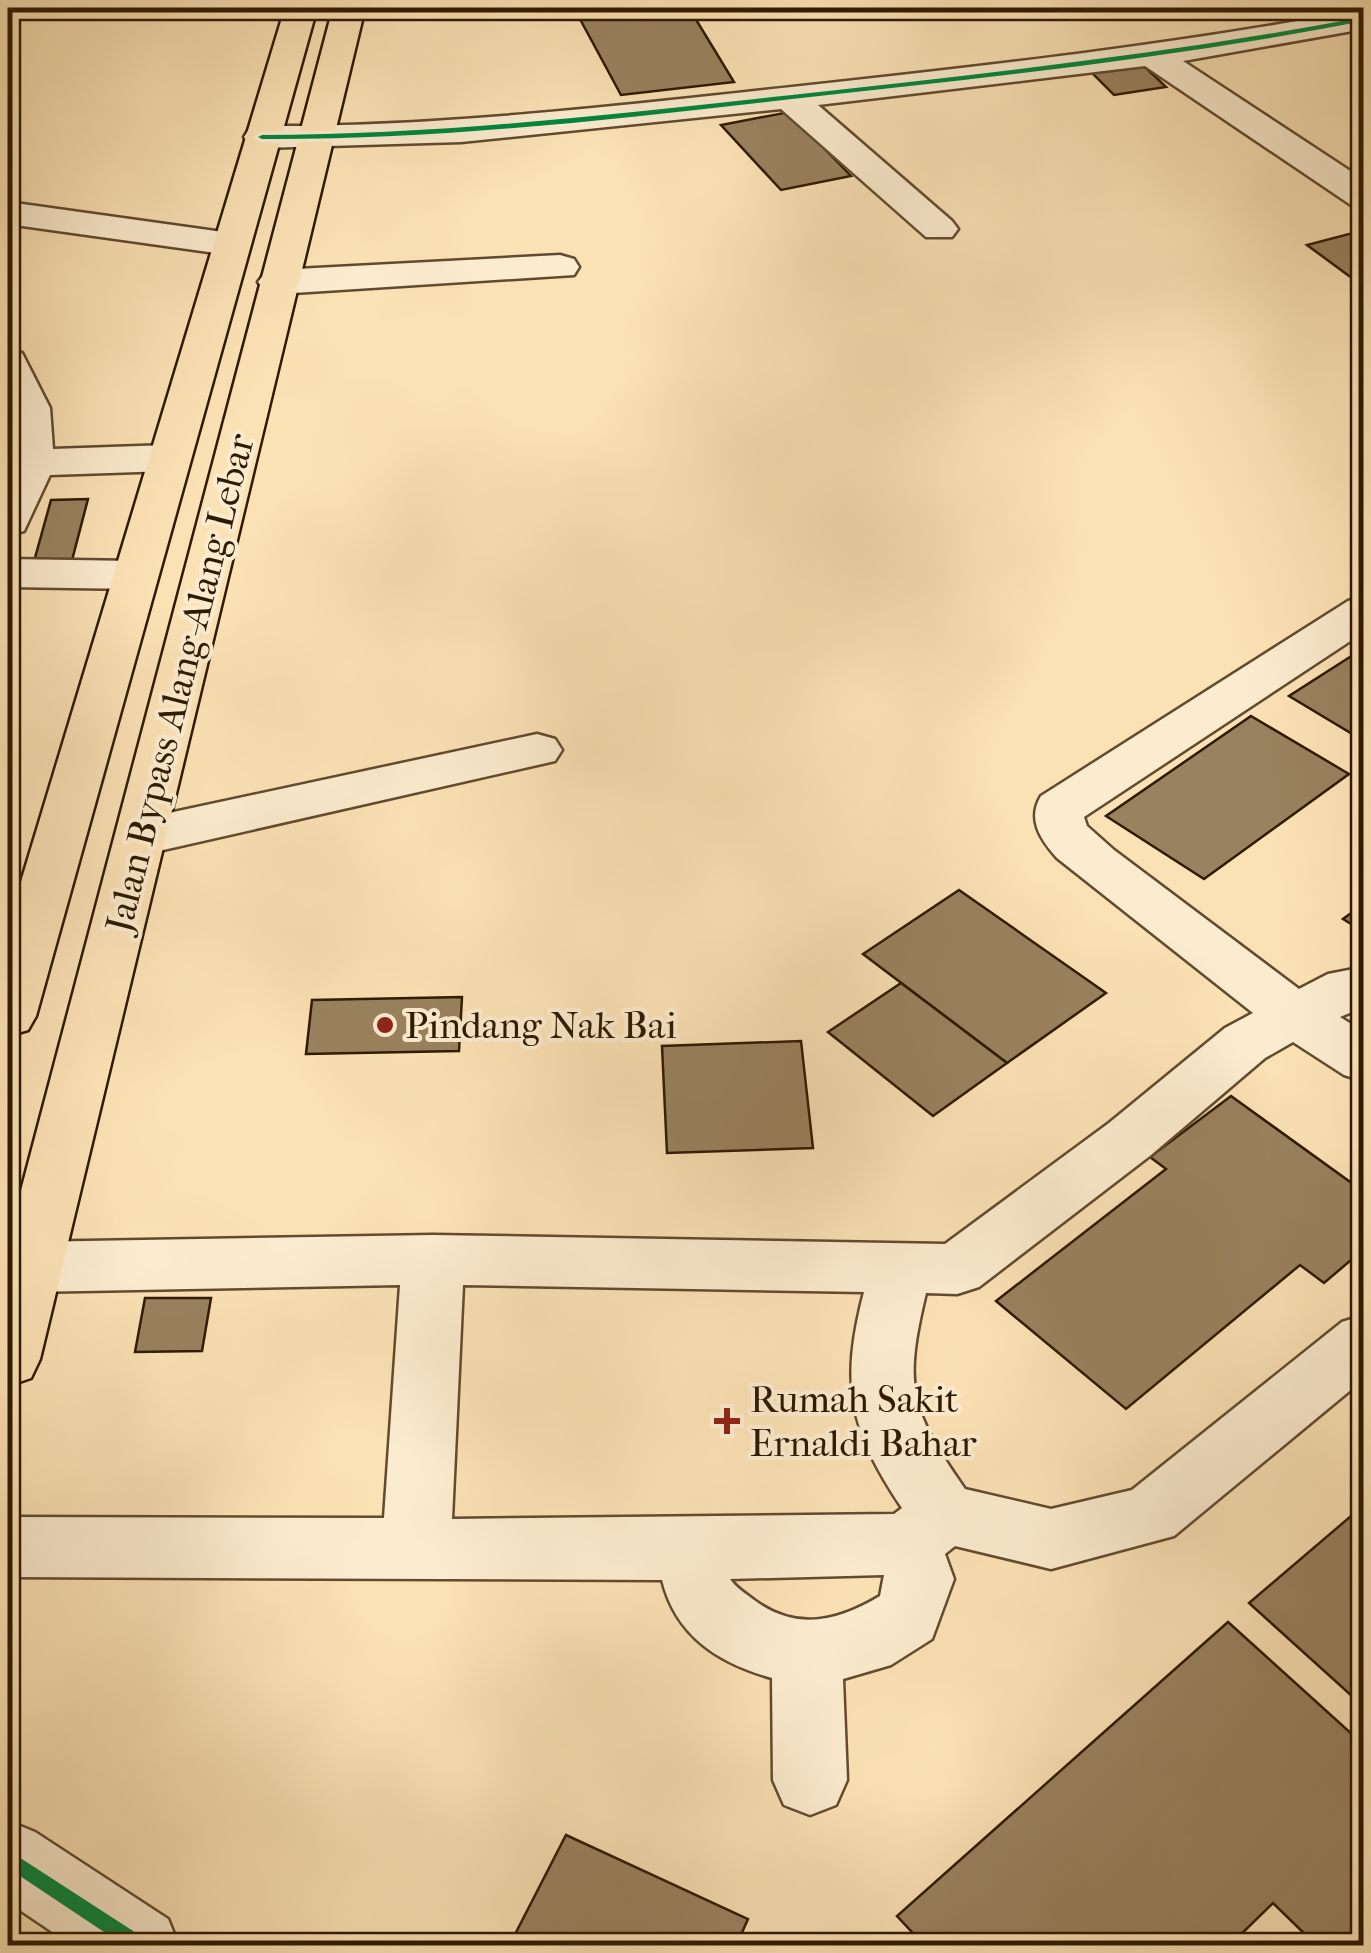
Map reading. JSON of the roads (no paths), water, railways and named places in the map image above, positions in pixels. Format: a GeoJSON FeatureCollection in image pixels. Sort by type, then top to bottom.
{"type":"FeatureCollection","features":[{"type":"Feature","properties":{"kind":"highway","name":"Jalan Bypass Alang-Alang Lebar"},"geometry":{"type":"LineString","coordinates":[[11,994],[302,8]]}},
{"type":"Feature","properties":{"kind":"highway","name":"Jalan Bypass Alang-Alang Lebar"},"geometry":{"type":"LineString","coordinates":[[8,1359],[313,138],[349,8]]}},
{"type":"Feature","properties":{"kind":"street"},"geometry":{"type":"LineString","coordinates":[[262,136],[313,138],[526,125],[788,98],[1150,54],[1364,19]]}},
{"type":"Feature","properties":{"kind":"street"},"geometry":{"type":"LineString","coordinates":[[1150,54],[1364,196]]}},
{"type":"Feature","properties":{"kind":"street"},"geometry":{"type":"LineString","coordinates":[[788,98],[939,228]]}},
{"type":"Feature","properties":{"kind":"street"},"geometry":{"type":"LineString","coordinates":[[8,213],[230,244]]}},
{"type":"Feature","properties":{"kind":"street"},"geometry":{"type":"LineString","coordinates":[[278,282],[560,267]]}},
{"type":"Feature","properties":{"kind":"street"},"geometry":{"type":"LineString","coordinates":[[8,362],[29,408],[33,463],[8,522]]}},
{"type":"Feature","properties":{"kind":"street"},"geometry":{"type":"LineString","coordinates":[[33,463],[168,458]]}},
{"type":"Feature","properties":{"kind":"street"},"geometry":{"type":"LineString","coordinates":[[8,573],[135,574]]}},
{"type":"Feature","properties":{"kind":"street"},"geometry":{"type":"LineString","coordinates":[[1364,611],[1059,808],[1057,821],[1066,836],[1095,863],[1298,1018],[1364,1060]]}},
{"type":"Feature","properties":{"kind":"street"},"geometry":{"type":"LineString","coordinates":[[141,837],[537,750]]}},
{"type":"Feature","properties":{"kind":"street"},"geometry":{"type":"LineString","coordinates":[[29,1267],[433,1260],[957,1269],[1130,1139],[1246,1043],[1348,988],[1364,987]]}},
{"type":"Feature","properties":{"kind":"street"},"geometry":{"type":"LineString","coordinates":[[416,1550],[433,1260]]}},
{"type":"Feature","properties":{"kind":"street"},"geometry":{"type":"LineString","coordinates":[[688,1550],[702,1602],[754,1641],[807,1655],[866,1642],[907,1617],[920,1579],[926,1529],[908,1461],[882,1401],[882,1352],[901,1269]]}},
{"type":"Feature","properties":{"kind":"street"},"geometry":{"type":"LineString","coordinates":[[8,1548],[688,1550],[926,1529],[1051,1539],[1150,1515],[1364,1341]]}},
{"type":"Feature","properties":{"kind":"street"},"geometry":{"type":"LineString","coordinates":[[807,1655],[810,1780]]}},
{"type":"Feature","properties":{"kind":"street"},"geometry":{"type":"LineString","coordinates":[[8,1858],[141,1946]]}},
{"type":"Feature","properties":{"kind":"place","name":"Pindang Nak Bai"},"geometry":{"type":"Point","coordinates":[385,1025]}},
{"type":"Feature","properties":{"kind":"place","name":"Rumah Sakit Ernaldi Bahar"},"geometry":{"type":"Point","coordinates":[727,1421]}}]}
